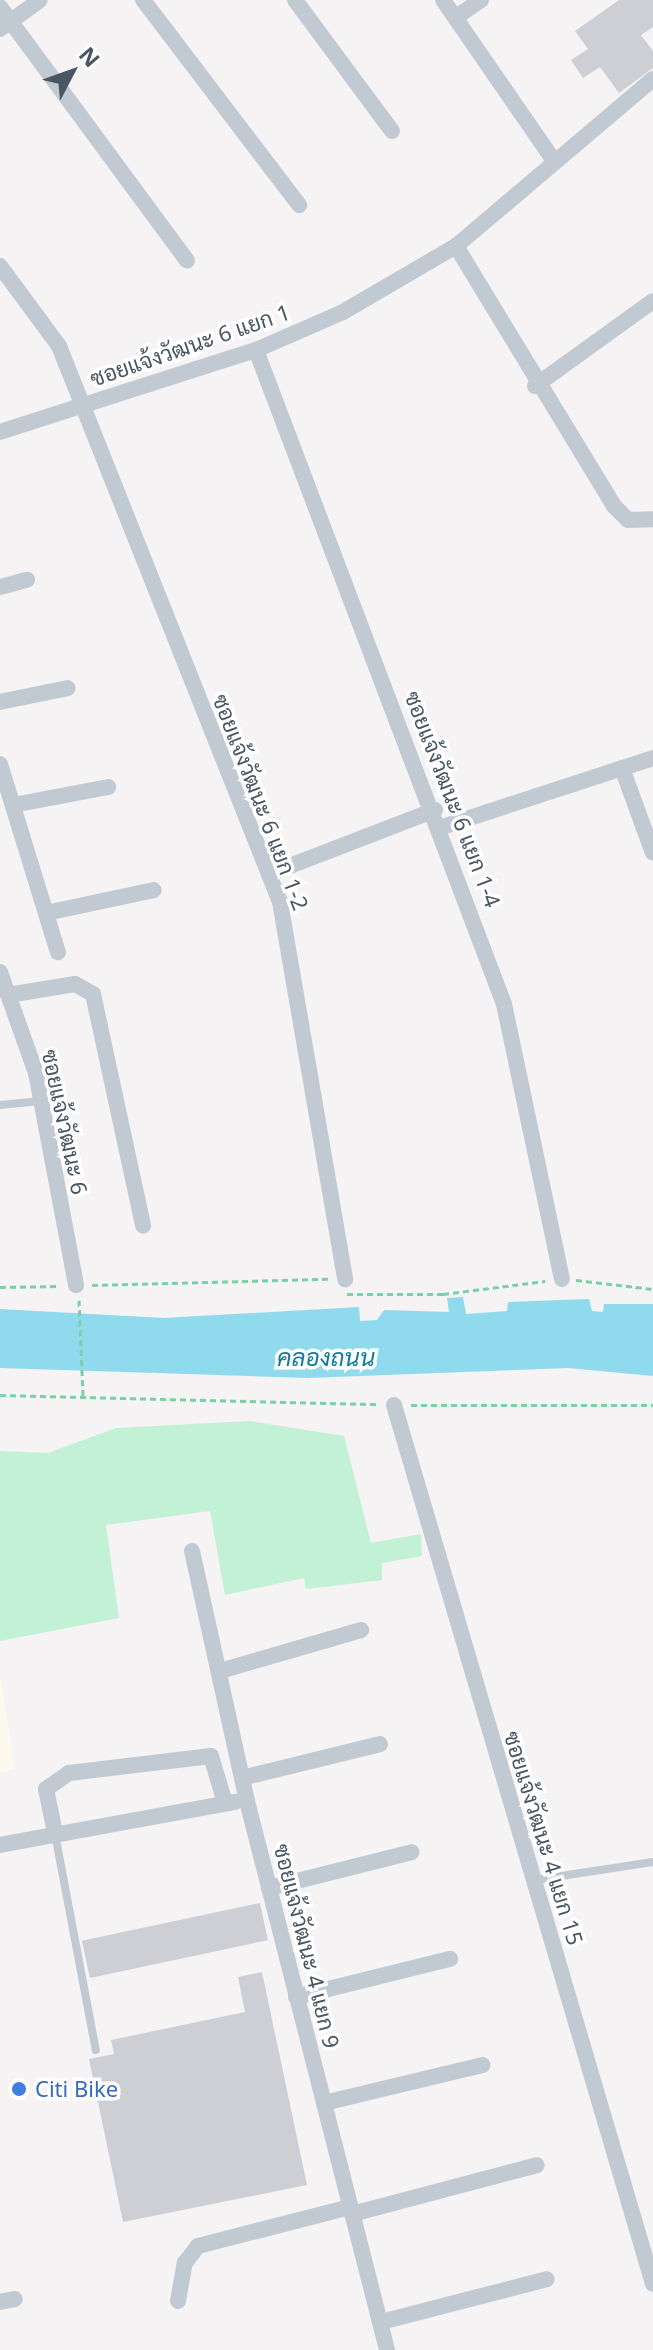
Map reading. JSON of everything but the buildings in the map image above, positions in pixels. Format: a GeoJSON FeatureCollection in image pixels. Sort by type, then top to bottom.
{"type":"FeatureCollection","features":[{"type":"Feature","properties":{"kind":"street"},"geometry":{"type":"LineString","coordinates":[[5,25],[40,0]]}},
{"type":"Feature","properties":{"kind":"street"},"geometry":{"type":"LineString","coordinates":[[143,0],[299,205]]}},
{"type":"Feature","properties":{"kind":"street"},"geometry":{"type":"LineString","coordinates":[[295,0],[392,131]]}},
{"type":"Feature","properties":{"kind":"street"},"geometry":{"type":"LineString","coordinates":[[443,0],[554,161]]}},
{"type":"Feature","properties":{"kind":"street"},"geometry":{"type":"LineString","coordinates":[[456,17],[481,0]]}},
{"type":"Feature","properties":{"kind":"street"},"geometry":{"type":"LineString","coordinates":[[0,7],[5,25],[187,261]]}},
{"type":"Feature","properties":{"kind":"street","name":"ซอยแจ้งวัฒนะ 6 แยก 1"},"geometry":{"type":"LineString","coordinates":[[0,432],[256,350],[343,312],[456,246],[653,79]]}},
{"type":"Feature","properties":{"kind":"street"},"geometry":{"type":"LineString","coordinates":[[456,246],[535,386],[621,514],[653,519]]}},
{"type":"Feature","properties":{"kind":"street","name":"ซอยแจ้งวัฒนะ 6 แยก 1-2"},"geometry":{"type":"LineString","coordinates":[[0,266],[59,346],[80,407],[269,874],[303,1009],[345,1279]]}},
{"type":"Feature","properties":{"kind":"street"},"geometry":{"type":"LineString","coordinates":[[535,386],[653,301]]}},
{"type":"Feature","properties":{"kind":"street","name":"ซอยแจ้งวัฒนะ 6 แยก 1-4"},"geometry":{"type":"LineString","coordinates":[[256,350],[442,827],[504,1004],[562,1279]]}},
{"type":"Feature","properties":{"kind":"street"},"geometry":{"type":"LineString","coordinates":[[0,587],[27,580]]}},
{"type":"Feature","properties":{"kind":"street"},"geometry":{"type":"LineString","coordinates":[[0,702],[68,688]]}},
{"type":"Feature","properties":{"kind":"street"},"geometry":{"type":"LineString","coordinates":[[442,827],[653,758]]}},
{"type":"Feature","properties":{"kind":"street"},"geometry":{"type":"LineString","coordinates":[[0,764],[58,952]]}},
{"type":"Feature","properties":{"kind":"street"},"geometry":{"type":"LineString","coordinates":[[622,768],[653,853]]}},
{"type":"Feature","properties":{"kind":"street"},"geometry":{"type":"LineString","coordinates":[[13,805],[108,787]]}},
{"type":"Feature","properties":{"kind":"street"},"geometry":{"type":"LineString","coordinates":[[269,874],[435,810]]}},
{"type":"Feature","properties":{"kind":"street"},"geometry":{"type":"LineString","coordinates":[[46,913],[154,890]]}},
{"type":"Feature","properties":{"kind":"street","name":"ซอยแจ้งวัฒนะ 6"},"geometry":{"type":"LineString","coordinates":[[0,972],[42,1100],[76,1285]]}},
{"type":"Feature","properties":{"kind":"street"},"geometry":{"type":"LineString","coordinates":[[8,995],[75,984],[93,994],[143,1226]]}},
{"type":"Feature","properties":{"kind":"street","name":"ซอยแจ้งวัฒนะ 4 แยก 15"},"geometry":{"type":"LineString","coordinates":[[394,1405],[653,2284]]}},
{"type":"Feature","properties":{"kind":"street","name":"ซอยแจ้งวัฒนะ 4 แยก 9"},"geometry":{"type":"LineString","coordinates":[[192,1551],[247,1801],[387,2350]]}},
{"type":"Feature","properties":{"kind":"street"},"geometry":{"type":"LineString","coordinates":[[220,1671],[361,1630]]}},
{"type":"Feature","properties":{"kind":"street"},"geometry":{"type":"LineString","coordinates":[[242,1778],[380,1744]]}},
{"type":"Feature","properties":{"kind":"street"},"geometry":{"type":"LineString","coordinates":[[55,1833],[46,1789],[69,1773],[211,1756],[225,1803]]}},
{"type":"Feature","properties":{"kind":"street"},"geometry":{"type":"LineString","coordinates":[[0,1845],[247,1801]]}},
{"type":"Feature","properties":{"kind":"street"},"geometry":{"type":"LineString","coordinates":[[269,1888],[412,1852]]}},
{"type":"Feature","properties":{"kind":"street"},"geometry":{"type":"LineString","coordinates":[[296,1997],[450,1959]]}},
{"type":"Feature","properties":{"kind":"street"},"geometry":{"type":"LineString","coordinates":[[324,2103],[482,2065]]}},
{"type":"Feature","properties":{"kind":"street"},"geometry":{"type":"LineString","coordinates":[[178,2301],[185,2263],[198,2246],[537,2165]]}},
{"type":"Feature","properties":{"kind":"street"},"geometry":{"type":"LineString","coordinates":[[381,2322],[547,2279]]}},
{"type":"Feature","properties":{"kind":"lane"},"geometry":{"type":"LineString","coordinates":[[0,1105],[42,1100]]}},
{"type":"Feature","properties":{"kind":"lane"},"geometry":{"type":"LineString","coordinates":[[55,1833],[96,2050]]}},
{"type":"Feature","properties":{"kind":"lane"},"geometry":{"type":"LineString","coordinates":[[535,1880],[653,1862]]}},
{"type":"Feature","properties":{"kind":"path"},"geometry":{"type":"LineString","coordinates":[[0,1287],[345,1279],[349,1297],[562,1279],[653,1289]]}},
{"type":"Feature","properties":{"kind":"path"},"geometry":{"type":"LineString","coordinates":[[80,1309],[83,1396]]}},
{"type":"Feature","properties":{"kind":"path"},"geometry":{"type":"LineString","coordinates":[[0,1395],[394,1405],[653,1405]]}},
{"type":"Feature","properties":{"kind":"shaded area"},"geometry":{"type":"Polygon","coordinates":[[[0,1675],[15,1769],[0,1773],[0,1675]]]}},
{"type":"Feature","properties":{"kind":"green space"},"geometry":{"type":"Polygon","coordinates":[[[250,1421],[344,1436],[371,1543],[421,1534],[422,1556],[382,1563],[382,1580],[306,1589],[304,1578],[225,1595],[210,1511],[106,1525],[119,1618],[0,1641],[0,1451],[48,1453],[116,1428],[250,1421]]]}},
{"type":"Feature","properties":{"kind":"water","name":"คลองถนน"},"geometry":{"type":"Polygon","coordinates":[[[463,1297],[466,1314],[507,1311],[508,1302],[589,1299],[592,1311],[603,1312],[604,1304],[653,1304],[653,1376],[568,1368],[308,1378],[0,1368],[0,1309],[164,1318],[359,1307],[360,1321],[377,1320],[384,1310],[449,1312],[447,1298],[463,1297]]]}},
{"type":"Feature","properties":{"kind":"place","name":"Citi Bike"},"geometry":{"type":"Point","coordinates":[19,2089]}}]}
